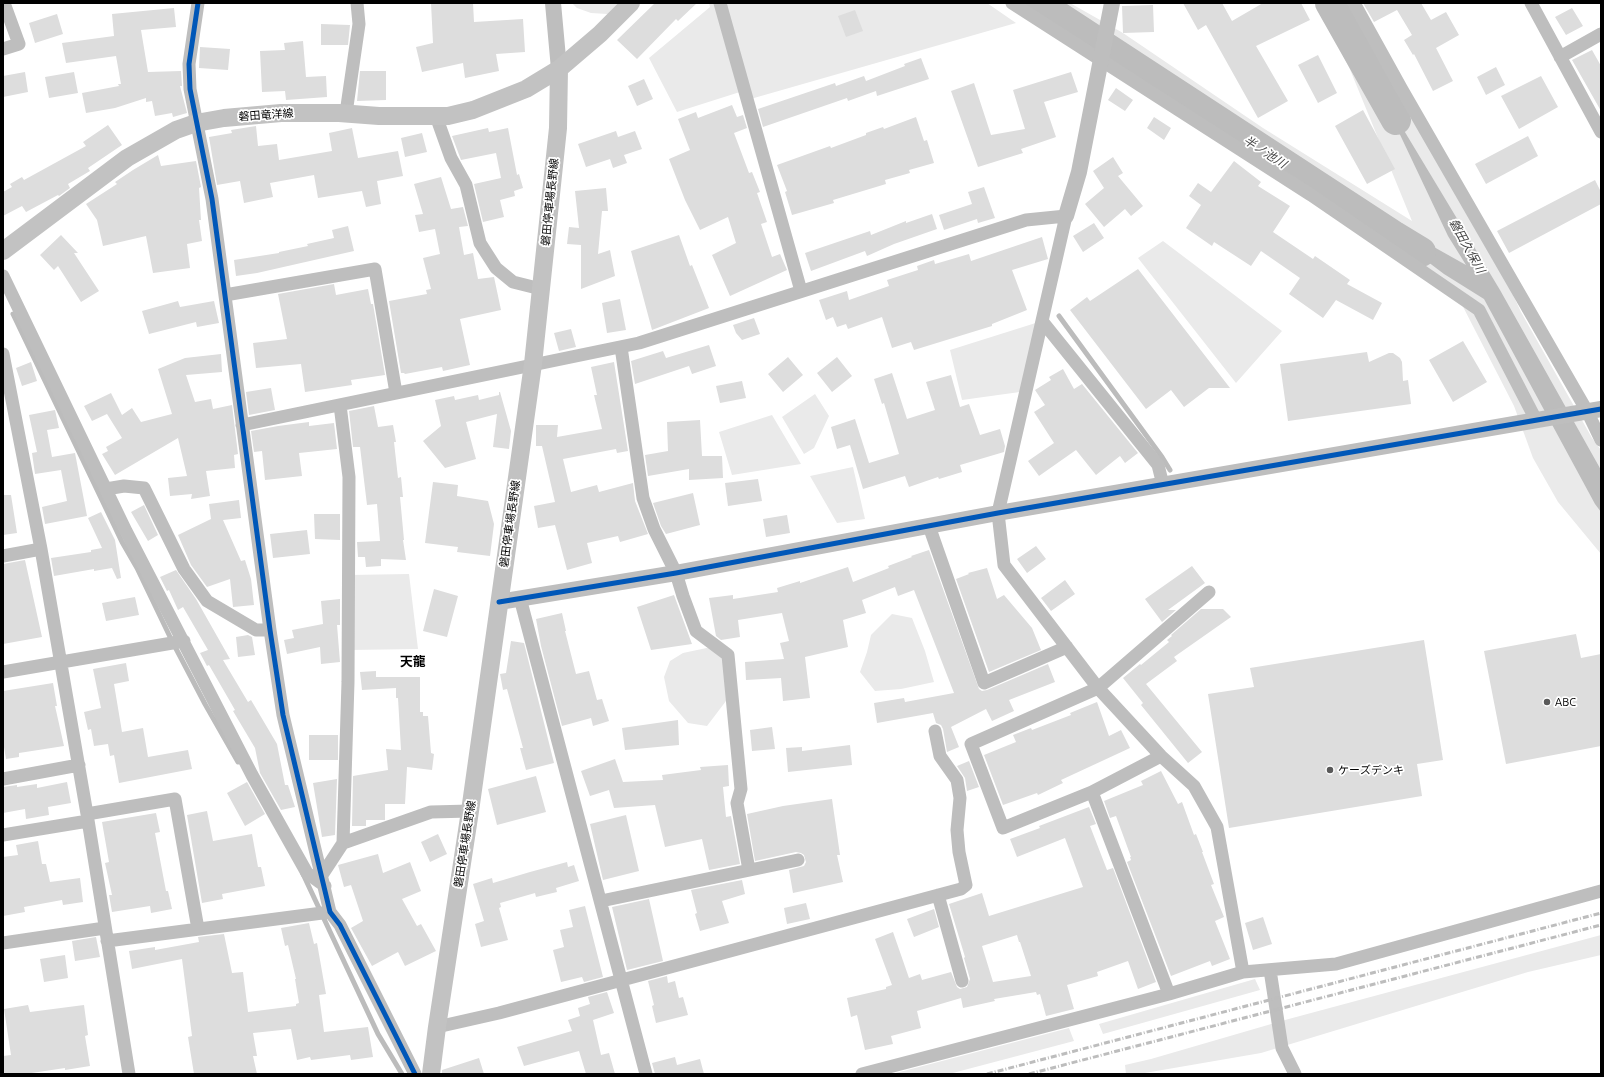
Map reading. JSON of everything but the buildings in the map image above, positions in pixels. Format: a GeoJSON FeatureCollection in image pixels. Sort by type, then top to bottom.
{"type":"FeatureCollection","features":[{"type":"Feature","properties":{"kind":"main road"},"geometry":{"type":"LineString","coordinates":[[559,68],[600,34],[631,3]]}},
{"type":"Feature","properties":{"kind":"main road","name":"磐田竜洋線"},"geometry":{"type":"LineString","coordinates":[[3,251],[127,158],[176,130],[196,123],[224,118],[281,113],[346,113],[379,116],[448,116],[473,110],[526,89],[559,68]]}},
{"type":"Feature","properties":{"kind":"main road","name":"磐田停車場長野線"},"geometry":{"type":"LineString","coordinates":[[431,1074],[470,811],[533,364],[558,128],[559,68]]}},
{"type":"Feature","properties":{"kind":"street"},"geometry":{"type":"LineString","coordinates":[[3,48],[18,44],[4,3]]}},
{"type":"Feature","properties":{"kind":"street"},"geometry":{"type":"LineString","coordinates":[[198,3],[189,64],[190,89],[212,199],[270,630],[283,715],[330,912],[340,926],[415,1074]]}},
{"type":"Feature","properties":{"kind":"street"},"geometry":{"type":"LineString","coordinates":[[346,113],[359,24],[357,3]]}},
{"type":"Feature","properties":{"kind":"street"},"geometry":{"type":"LineString","coordinates":[[553,3],[559,68]]}},
{"type":"Feature","properties":{"kind":"street"},"geometry":{"type":"LineString","coordinates":[[720,3],[801,291]]}},
{"type":"Feature","properties":{"kind":"street"},"geometry":{"type":"LineString","coordinates":[[1012,3],[1311,195],[1479,310],[1538,419]]}},
{"type":"Feature","properties":{"kind":"street"},"geometry":{"type":"LineString","coordinates":[[1112,3],[1078,172],[1066,216],[998,514],[1004,565],[1098,688],[1161,756],[1194,786],[1217,827],[1243,972]]}},
{"type":"Feature","properties":{"kind":"street"},"geometry":{"type":"LineString","coordinates":[[1354,3],[1401,88],[1590,411],[1601,440]]}},
{"type":"Feature","properties":{"kind":"street"},"geometry":{"type":"LineString","coordinates":[[1531,3],[1601,132]]}},
{"type":"Feature","properties":{"kind":"street"},"geometry":{"type":"LineString","coordinates":[[1560,57],[1601,34]]}},
{"type":"Feature","properties":{"kind":"street"},"geometry":{"type":"LineString","coordinates":[[436,116],[451,158],[466,185],[480,243],[496,268],[513,282],[541,290]]}},
{"type":"Feature","properties":{"kind":"street"},"geometry":{"type":"LineString","coordinates":[[242,426],[639,343],[1026,220],[1066,216]]}},
{"type":"Feature","properties":{"kind":"street"},"geometry":{"type":"LineString","coordinates":[[225,295],[375,268],[396,393]]}},
{"type":"Feature","properties":{"kind":"street"},"geometry":{"type":"LineString","coordinates":[[3,276],[106,489],[252,775],[307,873],[323,880]]}},
{"type":"Feature","properties":{"kind":"street"},"geometry":{"type":"LineString","coordinates":[[1042,321],[1158,465],[1163,484]]}},
{"type":"Feature","properties":{"kind":"street"},"geometry":{"type":"LineString","coordinates":[[621,347],[643,498],[654,529],[676,573],[696,631],[728,655],[741,789],[736,803],[749,870]]}},
{"type":"Feature","properties":{"kind":"street"},"geometry":{"type":"LineString","coordinates":[[3,354],[41,549],[79,765],[129,1074]]}},
{"type":"Feature","properties":{"kind":"street"},"geometry":{"type":"LineString","coordinates":[[323,880],[343,843],[348,682],[349,478],[340,405]]}},
{"type":"Feature","properties":{"kind":"street"},"geometry":{"type":"LineString","coordinates":[[499,602],[676,573],[1163,484],[1590,411]]}},
{"type":"Feature","properties":{"kind":"street"},"geometry":{"type":"LineString","coordinates":[[106,489],[124,486],[144,488],[184,569],[206,601],[256,630],[270,630]]}},
{"type":"Feature","properties":{"kind":"street"},"geometry":{"type":"LineString","coordinates":[[929,526],[984,683],[1067,647]]}},
{"type":"Feature","properties":{"kind":"street"},"geometry":{"type":"LineString","coordinates":[[3,556],[41,549]]}},
{"type":"Feature","properties":{"kind":"street"},"geometry":{"type":"LineString","coordinates":[[1161,756],[1092,792],[1003,828],[971,744],[1098,688],[1209,592]]}},
{"type":"Feature","properties":{"kind":"street"},"geometry":{"type":"LineString","coordinates":[[520,598],[646,1074]]}},
{"type":"Feature","properties":{"kind":"street"},"geometry":{"type":"LineString","coordinates":[[3,672],[184,641]]}},
{"type":"Feature","properties":{"kind":"street"},"geometry":{"type":"LineString","coordinates":[[437,1027],[621,980],[961,889],[966,885],[959,852],[957,830],[960,798],[957,780],[940,756],[935,731]]}},
{"type":"Feature","properties":{"kind":"street"},"geometry":{"type":"LineString","coordinates":[[3,779],[79,765]]}},
{"type":"Feature","properties":{"kind":"street"},"geometry":{"type":"LineString","coordinates":[[1092,792],[1169,994]]}},
{"type":"Feature","properties":{"kind":"street"},"geometry":{"type":"LineString","coordinates":[[3,836],[175,799],[198,929]]}},
{"type":"Feature","properties":{"kind":"street"},"geometry":{"type":"LineString","coordinates":[[343,843],[430,812],[470,811]]}},
{"type":"Feature","properties":{"kind":"street"},"geometry":{"type":"LineString","coordinates":[[601,900],[798,860]]}},
{"type":"Feature","properties":{"kind":"street"},"geometry":{"type":"LineString","coordinates":[[862,1074],[1169,994],[1243,972],[1336,964],[1601,891]]}},
{"type":"Feature","properties":{"kind":"street"},"geometry":{"type":"LineString","coordinates":[[938,896],[962,981]]}},
{"type":"Feature","properties":{"kind":"street"},"geometry":{"type":"LineString","coordinates":[[107,942],[330,912]]}},
{"type":"Feature","properties":{"kind":"street"},"geometry":{"type":"LineString","coordinates":[[3,943],[105,928]]}},
{"type":"Feature","properties":{"kind":"street"},"geometry":{"type":"LineString","coordinates":[[1270,970],[1282,1048],[1295,1074]]}},
{"type":"Feature","properties":{"kind":"shaded area"},"geometry":{"type":"Polygon","coordinates":[[[572,3],[630,3],[621,13],[607,14],[591,13],[577,8],[572,3]]]}},
{"type":"Feature","properties":{"kind":"shaded area"},"geometry":{"type":"Polygon","coordinates":[[[709,3],[987,3],[1016,23],[747,100],[743,91],[677,112],[649,58],[710,7],[709,3]]]}},
{"type":"Feature","properties":{"kind":"shaded area"},"geometry":{"type":"Polygon","coordinates":[[[1020,3],[1070,3],[1123,33],[1263,128],[1412,221],[1349,67],[1316,3],[1354,3],[1481,226],[1521,312],[1592,438],[1601,450],[1601,554],[1558,502],[1533,458],[1514,406],[1457,295],[1020,3]]]}},
{"type":"Feature","properties":{"kind":"shaded area"},"geometry":{"type":"Polygon","coordinates":[[[1163,241],[1282,331],[1236,383],[1138,258],[1163,241]]]}},
{"type":"Feature","properties":{"kind":"shaded area"},"geometry":{"type":"Polygon","coordinates":[[[1042,321],[1027,391],[962,400],[950,350],[1042,321]]]}},
{"type":"Feature","properties":{"kind":"shaded area"},"geometry":{"type":"Polygon","coordinates":[[[815,394],[829,416],[814,448],[804,454],[782,417],[815,394]]]}},
{"type":"Feature","properties":{"kind":"shaded area"},"geometry":{"type":"Polygon","coordinates":[[[772,415],[801,464],[732,475],[719,432],[772,415]]]}},
{"type":"Feature","properties":{"kind":"shaded area"},"geometry":{"type":"Polygon","coordinates":[[[853,467],[865,519],[837,523],[810,476],[853,467]]]}},
{"type":"Feature","properties":{"kind":"shaded area"},"geometry":{"type":"Polygon","coordinates":[[[409,574],[418,649],[349,650],[349,575],[409,574]]]}},
{"type":"Feature","properties":{"kind":"shaded area"},"geometry":{"type":"Polygon","coordinates":[[[892,614],[912,618],[925,651],[934,682],[901,689],[875,691],[860,672],[871,635],[892,614]]]}},
{"type":"Feature","properties":{"kind":"shaded area"},"geometry":{"type":"Polygon","coordinates":[[[716,646],[728,660],[726,701],[707,726],[688,723],[669,701],[664,677],[670,661],[683,653],[716,646]]]}},
{"type":"Feature","properties":{"kind":"shaded area"},"geometry":{"type":"Polygon","coordinates":[[[1601,935],[1601,955],[1528,972],[1261,1053],[1139,1074],[1126,1074],[1125,1065],[1151,1059],[1285,1020],[1601,935]]]}},
{"type":"Feature","properties":{"kind":"shaded area"},"geometry":{"type":"Polygon","coordinates":[[[1255,979],[1260,990],[1103,1034],[1099,1024],[1255,979]]]}},
{"type":"Feature","properties":{"kind":"shaded area"},"geometry":{"type":"Polygon","coordinates":[[[1069,1028],[1074,1041],[949,1074],[892,1074],[1069,1028]]]}},
{"type":"Feature","properties":{"kind":"water"},"geometry":{"type":"Polygon","coordinates":[[[1376,84],[1500,290],[1601,470],[1601,512],[1595,504],[1484,299],[1444,274],[1334,191],[1466,265],[1448,236],[1376,84]]]}},
{"type":"Feature","properties":{"kind":"waterway","name":"半ノ池川"},"geometry":{"type":"LineString","coordinates":[[1038,3],[1421,252]]}},
{"type":"Feature","properties":{"kind":"waterway","name":"磐田久保川"},"geometry":{"type":"LineString","coordinates":[[1330,3],[1396,120]]}},
{"type":"Feature","properties":{"kind":"waterway"},"geometry":{"type":"LineString","coordinates":[[13,314],[122,542],[137,568],[172,641],[205,704],[238,762]]}},
{"type":"Feature","properties":{"kind":"waterway"},"geometry":{"type":"LineString","coordinates":[[1059,316],[1170,470]]}},
{"type":"Feature","properties":{"kind":"waterway"},"geometry":{"type":"LineString","coordinates":[[303,874],[378,1034],[402,1074]]}},
{"type":"Feature","properties":{"kind":"railway"},"geometry":{"type":"LineString","coordinates":[[987,1074],[1601,913]]}},
{"type":"Feature","properties":{"kind":"railway"},"geometry":{"type":"LineString","coordinates":[[1029,1074],[1601,925]]}},
{"type":"Feature","properties":{"kind":"cycle path"},"geometry":{"type":"LineString","coordinates":[[198,3],[189,64],[190,89],[212,199],[270,630],[283,715],[330,912],[340,925],[415,1074]]}},
{"type":"Feature","properties":{"kind":"cycle path"},"geometry":{"type":"LineString","coordinates":[[499,602],[676,573],[998,513],[1601,409]]}},
{"type":"Feature","properties":{"kind":"place","name":"ABC"},"geometry":{"type":"Point","coordinates":[1547,702]}},
{"type":"Feature","properties":{"kind":"place","name":"ケーズデンキ"},"geometry":{"type":"Point","coordinates":[1330,770]}},
{"type":"Feature","properties":{"kind":"district","name":"天龍"},"geometry":{"type":"Point","coordinates":[413,662]}}]}
